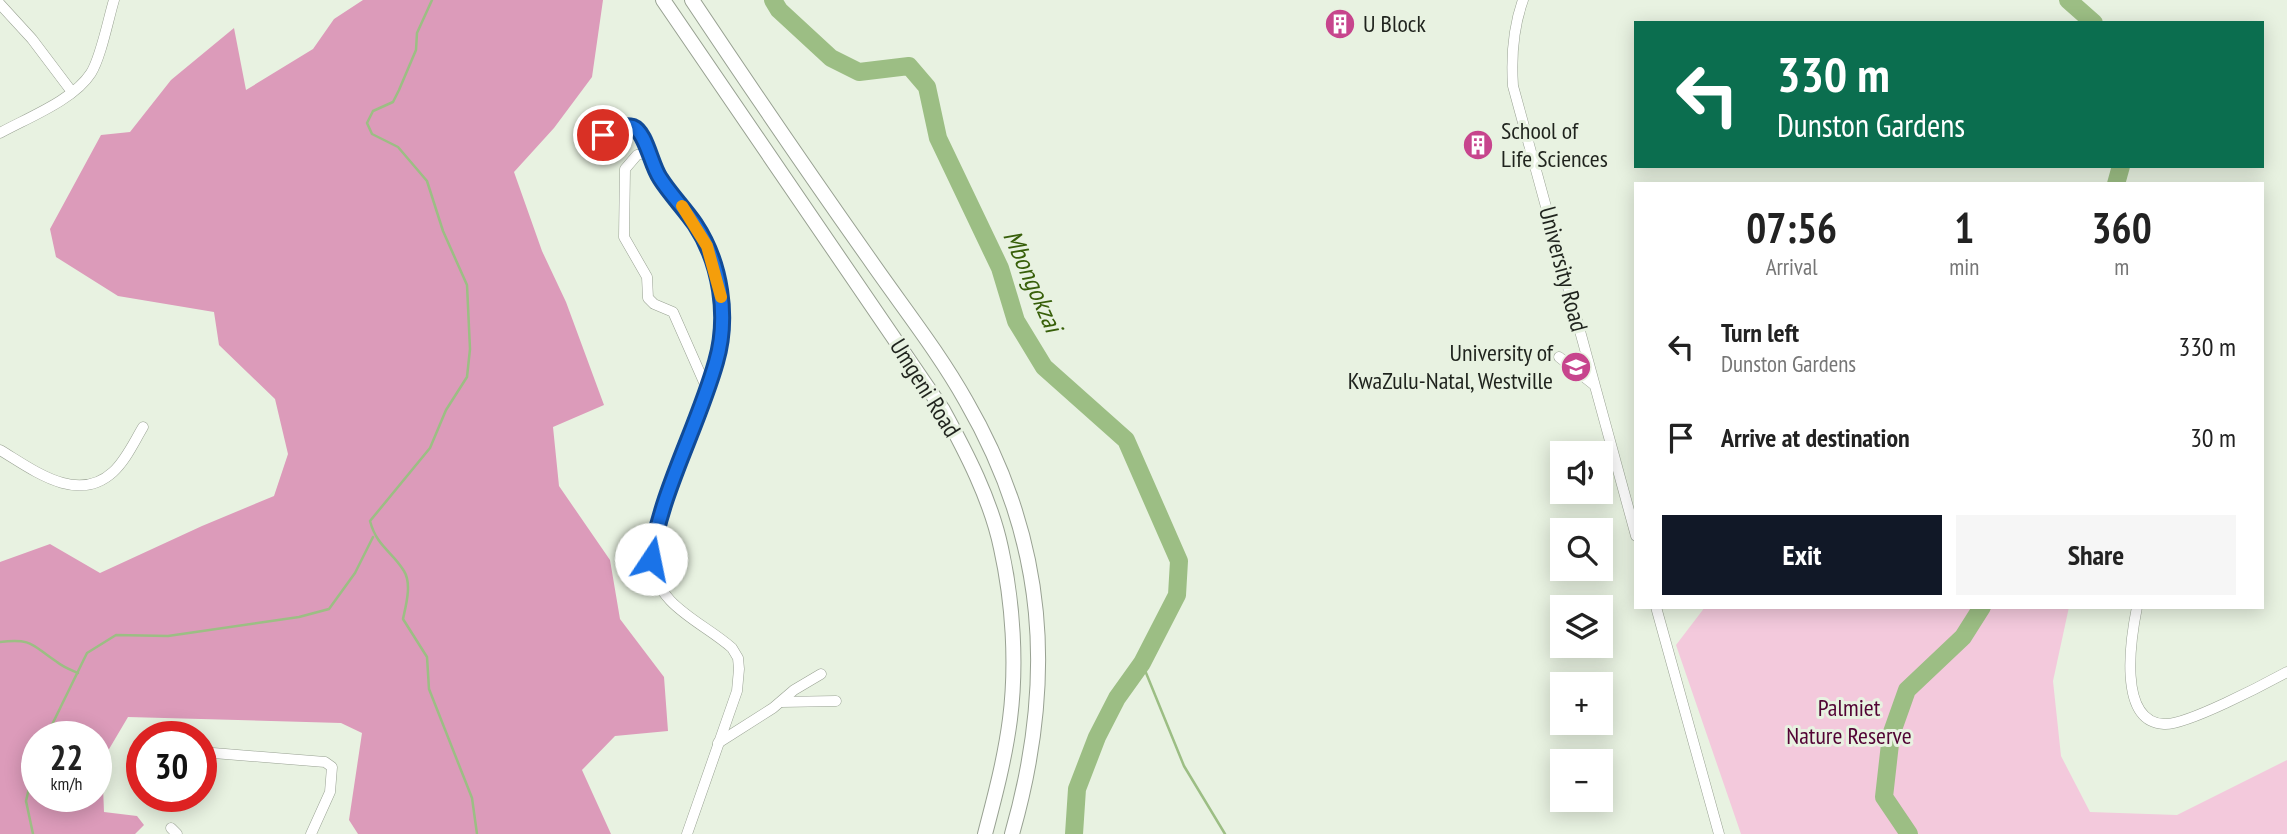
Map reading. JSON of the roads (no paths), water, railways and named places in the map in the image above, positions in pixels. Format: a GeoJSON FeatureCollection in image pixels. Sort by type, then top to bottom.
{"type":"FeatureCollection","features":[{"type":"Feature","properties":{"kind":"highway","name":"Umgeni Road"},"geometry":{"type":"LineString","coordinates":[[663,0],[943,410],[986,501],[1001,547],[1011,615],[1012,674],[1010,716],[1002,769],[985,834]]}},
{"type":"Feature","properties":{"kind":"highway","name":"Umgeni Road"},"geometry":{"type":"LineString","coordinates":[[692,0],[959,390],[1009,489],[1022,528],[1032,577],[1038,628],[1039,682],[1035,734],[1024,792],[1012,834]]}},
{"type":"Feature","properties":{"kind":"street"},"geometry":{"type":"LineString","coordinates":[[0,134],[72,92],[92,72],[114,0]]}},
{"type":"Feature","properties":{"kind":"street","name":"University Road"},"geometry":{"type":"LineString","coordinates":[[1523,0],[1515,22],[1511,63],[1513,86],[1634,529]]}},
{"type":"Feature","properties":{"kind":"street"},"geometry":{"type":"LineString","coordinates":[[0,4],[32,39],[72,92]]}},
{"type":"Feature","properties":{"kind":"street"},"geometry":{"type":"LineString","coordinates":[[603,135],[624,126],[636,129],[642,135],[659,177],[696,226],[707,246],[716,275],[722,312],[720,341],[707,389],[661,514],[651,559],[654,577],[664,595],[725,641],[738,658],[740,669],[737,691],[687,834]]}},
{"type":"Feature","properties":{"kind":"street"},"geometry":{"type":"LineString","coordinates":[[648,152],[637,155],[625,169],[624,237],[647,276],[648,298],[657,307],[673,313],[707,389]]}},
{"type":"Feature","properties":{"kind":"street"},"geometry":{"type":"LineString","coordinates":[[1559,358],[1593,384]]}},
{"type":"Feature","properties":{"kind":"street"},"geometry":{"type":"LineString","coordinates":[[0,450],[63,484],[93,483],[113,471],[143,427]]}},
{"type":"Feature","properties":{"kind":"street"},"geometry":{"type":"LineString","coordinates":[[1657,609],[1719,834]]}},
{"type":"Feature","properties":{"kind":"street"},"geometry":{"type":"LineString","coordinates":[[2137,609],[2131,646],[2133,690],[2138,709],[2152,722],[2167,725],[2189,719],[2287,672]]}},
{"type":"Feature","properties":{"kind":"street"},"geometry":{"type":"LineString","coordinates":[[718,743],[781,702],[793,690],[821,674]]}},
{"type":"Feature","properties":{"kind":"street"},"geometry":{"type":"LineString","coordinates":[[781,702],[836,701]]}},
{"type":"Feature","properties":{"kind":"street"},"geometry":{"type":"LineString","coordinates":[[217,753],[325,762],[332,767],[330,792],[311,834]]}},
{"type":"Feature","properties":{"kind":"waterway"},"geometry":{"type":"LineString","coordinates":[[432,0],[417,33],[416,50],[393,102],[373,111],[367,123],[372,134],[398,147],[427,181],[443,231],[467,285],[470,349],[467,377],[446,410],[430,448],[370,521],[377,537],[406,576],[408,595],[403,619],[427,657],[429,689],[472,798],[477,834]]}},
{"type":"Feature","properties":{"kind":"waterway","name":"Mbongokzai"},"geometry":{"type":"LineString","coordinates":[[773,0],[779,10],[831,58],[859,72],[909,66],[927,87],[938,138],[1000,268],[1016,321],[1044,367],[1126,440],[1179,561],[1177,595],[1142,663],[1117,698],[1097,737],[1077,789],[1074,834]]}},
{"type":"Feature","properties":{"kind":"waterway"},"geometry":{"type":"LineString","coordinates":[[2068,0],[2092,21]]}},
{"type":"Feature","properties":{"kind":"waterway"},"geometry":{"type":"LineString","coordinates":[[2117,182],[2120,168]]}},
{"type":"Feature","properties":{"kind":"waterway"},"geometry":{"type":"LineString","coordinates":[[54,721],[87,653],[116,635],[168,636],[299,617],[329,609],[355,573],[373,537]]}},
{"type":"Feature","properties":{"kind":"waterway"},"geometry":{"type":"LineString","coordinates":[[1909,834],[1884,797],[1891,735],[1907,690],[1963,637],[1981,609]]}},
{"type":"Feature","properties":{"kind":"waterway"},"geometry":{"type":"LineString","coordinates":[[0,642],[20,641],[32,644],[78,673]]}},
{"type":"Feature","properties":{"kind":"waterway"},"geometry":{"type":"LineString","coordinates":[[1142,663],[1184,766],[1225,834]]}},
{"type":"Feature","properties":{"kind":"waterway"},"geometry":{"type":"LineString","coordinates":[[28,812],[33,834]]}},
{"type":"Feature","properties":{"kind":"place","name":"U Block"},"geometry":{"type":"Point","coordinates":[1340,24]}},
{"type":"Feature","properties":{"kind":"place","name":"School of Life Sciences"},"geometry":{"type":"Point","coordinates":[1478,145]}},
{"type":"Feature","properties":{"kind":"place","name":"University of KwaZulu-Natal, Westville"},"geometry":{"type":"Point","coordinates":[1576,367]}},
{"type":"Feature","properties":{"kind":"park label","name":"Palmiet Nature Reserve"},"geometry":{"type":"Point","coordinates":[1849,722]}}]}
